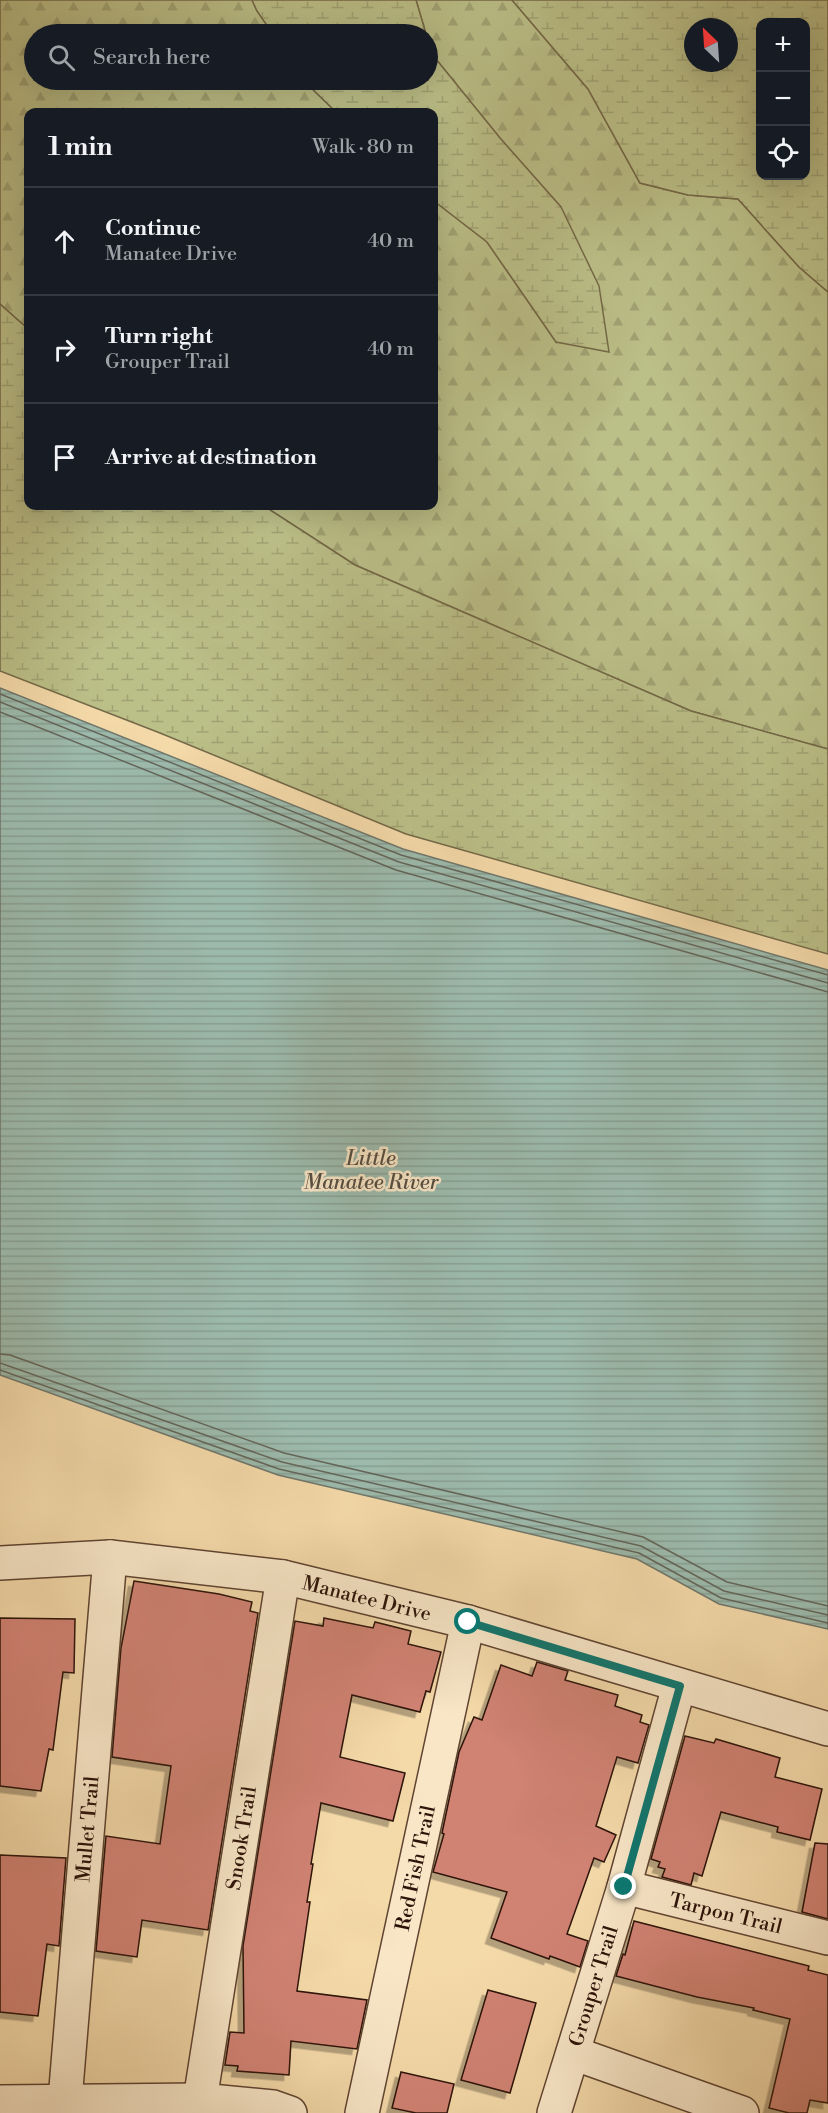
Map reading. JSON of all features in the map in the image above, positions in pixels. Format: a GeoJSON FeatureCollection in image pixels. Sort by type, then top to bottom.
{"type":"FeatureCollection","features":[{"type":"Feature","properties":{"kind":"street","name":"Manatee Drive"},"geometry":{"type":"LineString","coordinates":[[0,1563],[110,1557],[283,1577],[468,1622],[828,1729]]}},
{"type":"Feature","properties":{"kind":"street","name":"Mullet Trail"},"geometry":{"type":"LineString","coordinates":[[65,2100],[110,1557]]}},
{"type":"Feature","properties":{"kind":"street","name":"Snook Trail"},"geometry":{"type":"LineString","coordinates":[[200,2100],[283,1577]]}},
{"type":"Feature","properties":{"kind":"street","name":"Red Fish Trail"},"geometry":{"type":"LineString","coordinates":[[362,2113],[468,1622]]}},
{"type":"Feature","properties":{"kind":"street","name":"Grouper Trail"},"geometry":{"type":"LineString","coordinates":[[554,2113],[624,1887],[680,1686]]}},
{"type":"Feature","properties":{"kind":"street","name":"Tarpon Trail"},"geometry":{"type":"LineString","coordinates":[[624,1887],[828,1938]]}},
{"type":"Feature","properties":{"kind":"street"},"geometry":{"type":"LineString","coordinates":[[573,2053],[742,2113]]}},
{"type":"Feature","properties":{"kind":"street"},"geometry":{"type":"LineString","coordinates":[[0,2102],[200,2100],[273,2107],[290,2113]]}},
{"type":"Feature","properties":{"kind":"green space"},"geometry":{"type":"Polygon","coordinates":[[[0,0],[252,0],[266,24],[24,24],[24,90],[313,90],[332,108],[24,108],[24,325],[0,304],[0,0]]]}},
{"type":"Feature","properties":{"kind":"green space"},"geometry":{"type":"Polygon","coordinates":[[[252,0],[416,0],[423,24],[266,24],[252,0]]]}},
{"type":"Feature","properties":{"kind":"green space"},"geometry":{"type":"Polygon","coordinates":[[[416,0],[512,0],[588,89],[640,183],[688,195],[738,199],[799,267],[828,292],[828,749],[691,711],[355,565],[270,510],[438,510],[438,204],[487,242],[556,342],[561,207],[500,138],[438,62],[438,24],[423,24],[416,0]]]}},
{"type":"Feature","properties":{"kind":"green space"},"geometry":{"type":"Polygon","coordinates":[[[512,0],[828,0],[828,292],[799,267],[738,199],[688,195],[640,183],[588,89],[512,0]]]}},
{"type":"Feature","properties":{"kind":"green space"},"geometry":{"type":"Polygon","coordinates":[[[438,62],[500,138],[561,207],[599,286],[609,352],[556,342],[487,242],[438,204],[438,108],[332,108],[313,90],[438,90],[438,62]]]}},
{"type":"Feature","properties":{"kind":"green space"},"geometry":{"type":"Polygon","coordinates":[[[0,304],[24,325],[24,510],[270,510],[355,565],[691,711],[828,749],[828,954],[406,834],[160,733],[0,671],[0,304]]]}},
{"type":"Feature","properties":{"kind":"water","name":"Little Manatee River"},"geometry":{"type":"Polygon","coordinates":[[[0,688],[403,849],[828,970],[828,1629],[719,1604],[637,1559],[278,1475],[0,1375],[0,688]]]}},
{"type":"Feature","properties":{"kind":"building"},"geometry":{"type":"Polygon","coordinates":[[[134,1581],[219,1594],[252,1602],[250,1611],[258,1613],[208,1930],[142,1920],[137,1957],[96,1951],[106,1836],[160,1844],[171,1766],[112,1757],[121,1648],[134,1581]]]}},
{"type":"Feature","properties":{"kind":"building"},"geometry":{"type":"Polygon","coordinates":[[[0,1618],[75,1619],[74,1673],[63,1672],[53,1750],[49,1749],[41,1791],[0,1786],[0,1618]]]}},
{"type":"Feature","properties":{"kind":"building"},"geometry":{"type":"Polygon","coordinates":[[[324,1618],[373,1628],[375,1622],[411,1631],[408,1644],[441,1652],[430,1692],[426,1691],[420,1712],[352,1695],[340,1757],[405,1773],[393,1821],[321,1803],[311,1864],[313,1864],[307,1902],[310,1902],[297,1991],[367,2000],[357,2049],[291,2041],[289,2075],[237,2071],[238,2066],[225,2065],[230,2032],[244,2033],[243,1946],[295,1621],[323,1626],[324,1618]]]}},
{"type":"Feature","properties":{"kind":"building"},"geometry":{"type":"Polygon","coordinates":[[[537,1662],[568,1671],[565,1680],[618,1695],[615,1706],[642,1715],[640,1722],[649,1725],[638,1763],[617,1757],[596,1826],[616,1835],[604,1862],[594,1858],[567,1934],[588,1941],[580,1967],[550,1956],[549,1959],[491,1938],[507,1892],[433,1872],[444,1834],[442,1833],[459,1752],[474,1717],[482,1720],[501,1665],[532,1676],[537,1662]]]}},
{"type":"Feature","properties":{"kind":"building"},"geometry":{"type":"Polygon","coordinates":[[[685,1736],[714,1743],[716,1739],[780,1758],[775,1777],[822,1789],[810,1840],[777,1832],[778,1827],[721,1812],[702,1876],[694,1873],[691,1885],[662,1877],[665,1869],[658,1867],[660,1862],[651,1859],[685,1736]]]}},
{"type":"Feature","properties":{"kind":"building"},"geometry":{"type":"Polygon","coordinates":[[[815,1843],[828,1844],[828,1919],[802,1912],[815,1843]]]}},
{"type":"Feature","properties":{"kind":"building"},"geometry":{"type":"Polygon","coordinates":[[[0,1855],[66,1858],[59,1946],[47,1944],[38,2016],[0,2012],[0,1855]]]}},
{"type":"Feature","properties":{"kind":"building"},"geometry":{"type":"Polygon","coordinates":[[[634,1921],[809,1966],[808,1970],[828,1975],[828,2103],[810,2100],[807,2113],[789,2113],[769,2108],[790,2019],[753,2010],[754,2008],[697,1997],[616,1976],[623,1954],[625,1955],[634,1921]]]}},
{"type":"Feature","properties":{"kind":"building"},"geometry":{"type":"Polygon","coordinates":[[[488,1990],[536,2003],[510,2093],[461,2080],[488,1990]]]}},
{"type":"Feature","properties":{"kind":"building"},"geometry":{"type":"Polygon","coordinates":[[[401,2072],[454,2084],[447,2113],[416,2113],[392,2108],[401,2072]]]}},
{"type":"Feature","properties":{"kind":"route"},"geometry":{"type":"LineString","coordinates":[[468,1622],[680,1686],[624,1887]]}}]}
